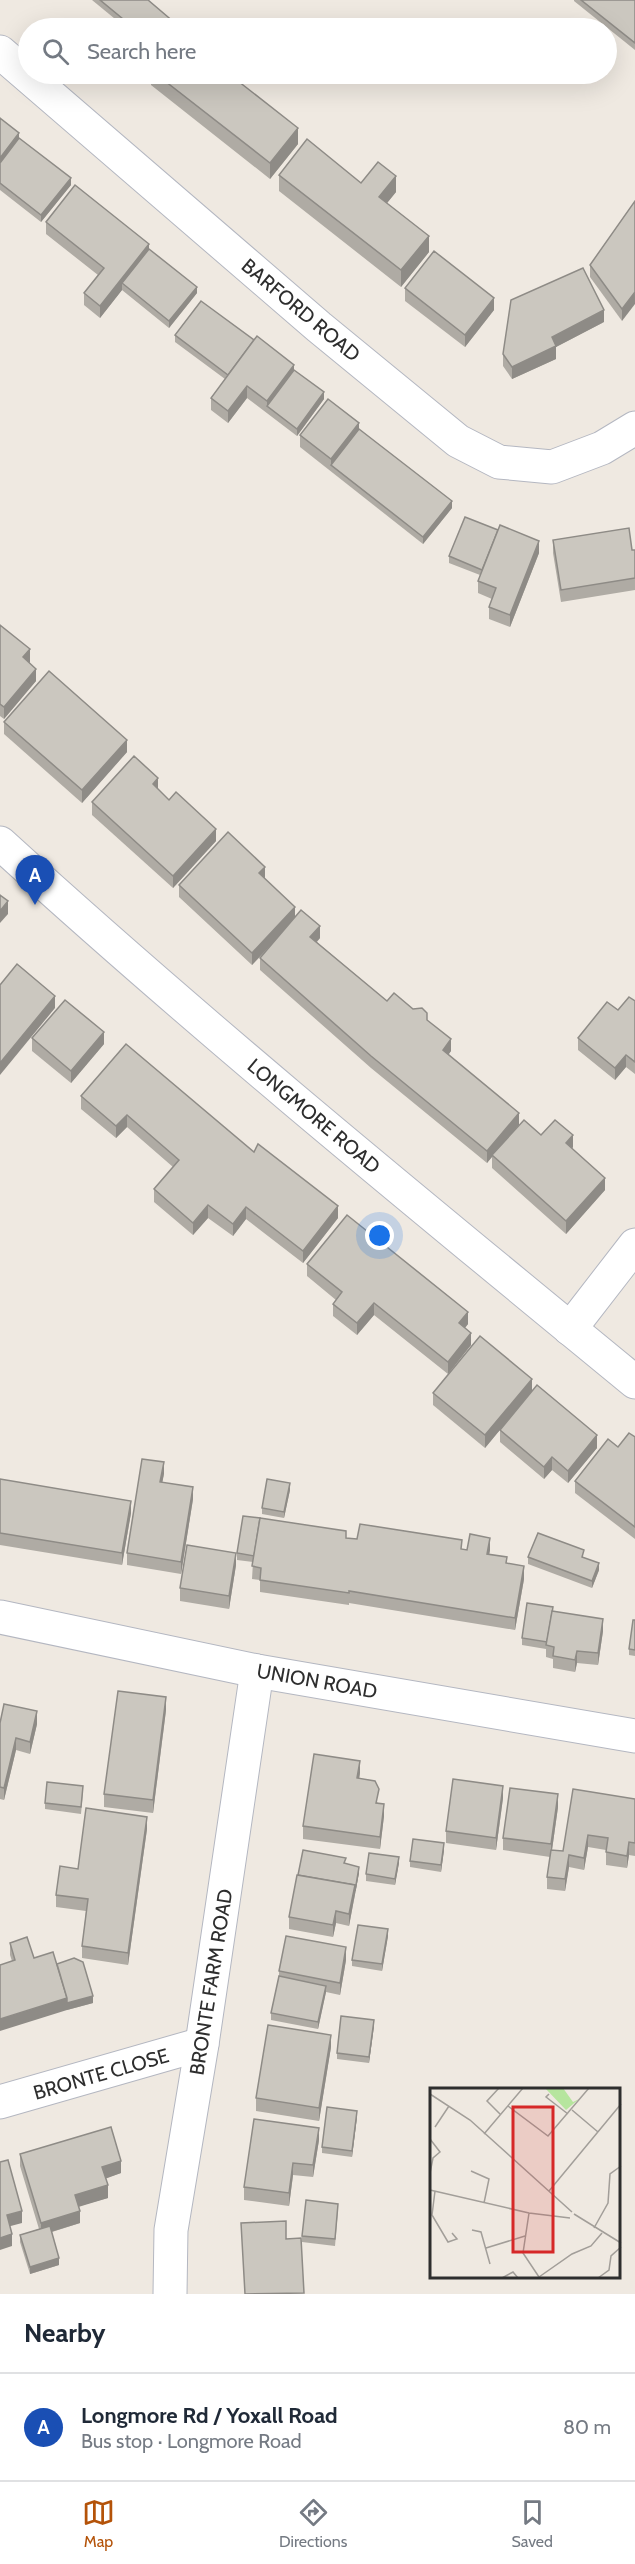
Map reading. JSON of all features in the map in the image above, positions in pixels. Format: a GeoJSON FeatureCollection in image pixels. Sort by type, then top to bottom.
{"type":"FeatureCollection","features":[{"type":"Feature","properties":{"kind":"street","name":"BARFORD ROAD"},"geometry":{"type":"LineString","coordinates":[[0,52],[18,67]]}},
{"type":"Feature","properties":{"kind":"street","name":"BARFORD ROAD"},"geometry":{"type":"LineString","coordinates":[[37,84],[320,327],[458,441],[499,462],[552,467],[602,448],[635,428]]}},
{"type":"Feature","properties":{"kind":"street","name":"LONGMORE ROAD"},"geometry":{"type":"LineString","coordinates":[[0,843],[71,908],[309,1113],[635,1382]]}},
{"type":"Feature","properties":{"kind":"street"},"geometry":{"type":"LineString","coordinates":[[570,1329],[635,1245]]}},
{"type":"Feature","properties":{"kind":"street","name":"UNION ROAD"},"geometry":{"type":"LineString","coordinates":[[0,1617],[257,1671],[635,1736]]}},
{"type":"Feature","properties":{"kind":"street","name":"BRONTE FARM ROAD"},"geometry":{"type":"LineString","coordinates":[[170,2294],[171,2230],[202,2044],[257,1671]]}},
{"type":"Feature","properties":{"kind":"street","name":"BRONTE CLOSE"},"geometry":{"type":"LineString","coordinates":[[0,2102],[202,2044]]}},
{"type":"Feature","properties":{"kind":"building"},"geometry":{"type":"Polygon","coordinates":[[[100,0],[148,0],[169,18],[122,18],[100,0]]]}},
{"type":"Feature","properties":{"kind":"building"},"geometry":{"type":"Polygon","coordinates":[[[581,0],[635,0],[635,43],[617,29],[617,18],[604,18],[581,0]]]}},
{"type":"Feature","properties":{"kind":"building"},"geometry":{"type":"Polygon","coordinates":[[[169,84],[242,84],[298,128],[270,163],[169,84]]]}},
{"type":"Feature","properties":{"kind":"building"},"geometry":{"type":"Polygon","coordinates":[[[0,118],[19,133],[0,158],[0,118]]]}},
{"type":"Feature","properties":{"kind":"building"},"geometry":{"type":"Polygon","coordinates":[[[19,138],[71,178],[41,215],[0,183],[0,163],[19,138]]]}},
{"type":"Feature","properties":{"kind":"building"},"geometry":{"type":"Polygon","coordinates":[[[307,139],[361,183],[378,162],[396,176],[379,197],[429,236],[401,270],[279,175],[307,139]]]}},
{"type":"Feature","properties":{"kind":"building"},"geometry":{"type":"Polygon","coordinates":[[[75,185],[149,244],[100,306],[84,293],[104,268],[46,222],[75,185]]]}},
{"type":"Feature","properties":{"kind":"building"},"geometry":{"type":"Polygon","coordinates":[[[635,201],[635,292],[622,309],[590,265],[635,201]]]}},
{"type":"Feature","properties":{"kind":"building"},"geometry":{"type":"Polygon","coordinates":[[[149,249],[197,287],[169,321],[122,283],[149,249]]]}},
{"type":"Feature","properties":{"kind":"building"},"geometry":{"type":"Polygon","coordinates":[[[434,251],[494,298],[465,335],[405,288],[434,251]]]}},
{"type":"Feature","properties":{"kind":"building"},"geometry":{"type":"Polygon","coordinates":[[[583,268],[604,310],[552,337],[556,346],[512,367],[503,354],[511,300],[583,268]]]}},
{"type":"Feature","properties":{"kind":"building"},"geometry":{"type":"Polygon","coordinates":[[[201,301],[254,340],[228,375],[175,335],[201,301]]]}},
{"type":"Feature","properties":{"kind":"building"},"geometry":{"type":"Polygon","coordinates":[[[257,336],[294,365],[267,401],[247,386],[228,411],[211,398],[257,336]]]}},
{"type":"Feature","properties":{"kind":"building"},"geometry":{"type":"Polygon","coordinates":[[[294,370],[324,392],[297,429],[267,406],[294,370]]]}},
{"type":"Feature","properties":{"kind":"building"},"geometry":{"type":"Polygon","coordinates":[[[328,399],[359,423],[331,459],[300,435],[328,399]]]}},
{"type":"Feature","properties":{"kind":"building"},"geometry":{"type":"Polygon","coordinates":[[[359,429],[452,501],[423,537],[331,465],[359,429]]]}},
{"type":"Feature","properties":{"kind":"building"},"geometry":{"type":"Polygon","coordinates":[[[465,517],[498,530],[482,570],[449,556],[465,517]]]}},
{"type":"Feature","properties":{"kind":"building"},"geometry":{"type":"Polygon","coordinates":[[[500,525],[539,541],[510,615],[489,607],[496,588],[478,581],[500,525]]]}},
{"type":"Feature","properties":{"kind":"building"},"geometry":{"type":"Polygon","coordinates":[[[629,528],[632,550],[635,550],[635,578],[561,590],[553,540],[629,528]]]}},
{"type":"Feature","properties":{"kind":"building"},"geometry":{"type":"Polygon","coordinates":[[[0,625],[30,649],[23,657],[36,669],[4,707],[0,704],[0,625]]]}},
{"type":"Feature","properties":{"kind":"building"},"geometry":{"type":"Polygon","coordinates":[[[49,671],[127,740],[82,790],[4,722],[49,671]]]}},
{"type":"Feature","properties":{"kind":"building"},"geometry":{"type":"Polygon","coordinates":[[[134,756],[158,778],[153,784],[169,800],[176,792],[216,829],[173,876],[92,802],[134,756]]]}},
{"type":"Feature","properties":{"kind":"building"},"geometry":{"type":"Polygon","coordinates":[[[228,832],[265,867],[259,873],[295,907],[252,953],[179,885],[228,832]]]}},
{"type":"Feature","properties":{"kind":"building"},"geometry":{"type":"Polygon","coordinates":[[[0,895],[8,901],[0,911],[0,895]]]}},
{"type":"Feature","properties":{"kind":"building"},"geometry":{"type":"Polygon","coordinates":[[[301,910],[320,926],[310,937],[387,1001],[394,993],[413,1009],[422,1008],[427,1013],[427,1020],[451,1039],[443,1050],[519,1113],[487,1151],[371,1056],[260,958],[301,910]]]}},
{"type":"Feature","properties":{"kind":"building"},"geometry":{"type":"Polygon","coordinates":[[[17,964],[55,996],[0,1063],[0,985],[17,964]]]}},
{"type":"Feature","properties":{"kind":"building"},"geometry":{"type":"Polygon","coordinates":[[[629,997],[635,1001],[635,1062],[626,1055],[615,1068],[578,1038],[607,1002],[618,1010],[629,997]]]}},
{"type":"Feature","properties":{"kind":"building"},"geometry":{"type":"Polygon","coordinates":[[[65,1000],[104,1032],[71,1071],[32,1038],[65,1000]]]}},
{"type":"Feature","properties":{"kind":"building"},"geometry":{"type":"Polygon","coordinates":[[[126,1044],[254,1152],[258,1144],[338,1206],[303,1251],[246,1207],[233,1224],[208,1205],[193,1223],[154,1189],[179,1160],[127,1115],[116,1126],[81,1096],[126,1044]]]}},
{"type":"Feature","properties":{"kind":"building"},"geometry":{"type":"Polygon","coordinates":[[[524,1120],[541,1135],[555,1120],[573,1135],[566,1143],[605,1178],[566,1221],[492,1155],[524,1120]]]}},
{"type":"Feature","properties":{"kind":"building"},"geometry":{"type":"Polygon","coordinates":[[[347,1215],[468,1312],[459,1323],[471,1333],[448,1362],[374,1303],[357,1323],[333,1304],[342,1292],[307,1264],[347,1215]]]}},
{"type":"Feature","properties":{"kind":"building"},"geometry":{"type":"Polygon","coordinates":[[[480,1336],[532,1379],[485,1435],[433,1393],[480,1336]]]}},
{"type":"Feature","properties":{"kind":"building"},"geometry":{"type":"Polygon","coordinates":[[[537,1385],[597,1435],[568,1471],[552,1457],[544,1467],[500,1430],[537,1385]]]}},
{"type":"Feature","properties":{"kind":"building"},"geometry":{"type":"Polygon","coordinates":[[[629,1433],[635,1437],[635,1527],[575,1481],[608,1439],[618,1447],[629,1433]]]}},
{"type":"Feature","properties":{"kind":"building"},"geometry":{"type":"Polygon","coordinates":[[[142,1459],[164,1462],[160,1482],[193,1487],[181,1562],[127,1553],[142,1459]]]}},
{"type":"Feature","properties":{"kind":"building"},"geometry":{"type":"Polygon","coordinates":[[[0,1479],[131,1501],[122,1553],[0,1533],[0,1479]]]}},
{"type":"Feature","properties":{"kind":"building"},"geometry":{"type":"Polygon","coordinates":[[[267,1479],[290,1483],[284,1512],[262,1508],[267,1479]]]}},
{"type":"Feature","properties":{"kind":"building"},"geometry":{"type":"Polygon","coordinates":[[[243,1516],[260,1518],[254,1556],[237,1553],[243,1516]]]}},
{"type":"Feature","properties":{"kind":"building"},"geometry":{"type":"Polygon","coordinates":[[[260,1518],[346,1531],[346,1538],[357,1539],[360,1524],[462,1540],[461,1549],[467,1550],[470,1534],[490,1538],[487,1554],[507,1557],[506,1563],[524,1566],[515,1618],[349,1591],[349,1593],[260,1580],[261,1568],[252,1566],[260,1518]]]}},
{"type":"Feature","properties":{"kind":"building"},"geometry":{"type":"Polygon","coordinates":[[[538,1533],[584,1550],[582,1557],[599,1563],[592,1581],[528,1557],[538,1533]]]}},
{"type":"Feature","properties":{"kind":"building"},"geometry":{"type":"Polygon","coordinates":[[[187,1545],[236,1553],[229,1596],[180,1588],[187,1545]]]}},
{"type":"Feature","properties":{"kind":"building"},"geometry":{"type":"Polygon","coordinates":[[[527,1603],[553,1607],[547,1642],[522,1638],[527,1603]]]}},
{"type":"Feature","properties":{"kind":"building"},"geometry":{"type":"Polygon","coordinates":[[[552,1611],[603,1619],[598,1653],[577,1651],[575,1660],[553,1656],[554,1647],[546,1645],[552,1611]]]}},
{"type":"Feature","properties":{"kind":"building"},"geometry":{"type":"Polygon","coordinates":[[[633,1620],[635,1620],[635,1650],[629,1649],[633,1620]]]}},
{"type":"Feature","properties":{"kind":"building"},"geometry":{"type":"Polygon","coordinates":[[[118,1691],[166,1697],[153,1800],[104,1794],[118,1691]]]}},
{"type":"Feature","properties":{"kind":"building"},"geometry":{"type":"Polygon","coordinates":[[[4,1704],[37,1711],[30,1742],[16,1738],[4,1788],[0,1787],[0,1723],[4,1704]]]}},
{"type":"Feature","properties":{"kind":"building"},"geometry":{"type":"Polygon","coordinates":[[[314,1754],[360,1761],[357,1778],[375,1781],[379,1789],[376,1803],[384,1804],[380,1837],[303,1826],[314,1754]]]}},
{"type":"Feature","properties":{"kind":"building"},"geometry":{"type":"Polygon","coordinates":[[[453,1779],[503,1786],[496,1838],[446,1831],[453,1779]]]}},
{"type":"Feature","properties":{"kind":"building"},"geometry":{"type":"Polygon","coordinates":[[[47,1782],[83,1786],[81,1807],[45,1803],[47,1782]]]}},
{"type":"Feature","properties":{"kind":"building"},"geometry":{"type":"Polygon","coordinates":[[[510,1788],[558,1794],[551,1844],[503,1838],[510,1788]]]}},
{"type":"Feature","properties":{"kind":"building"},"geometry":{"type":"Polygon","coordinates":[[[573,1789],[635,1799],[635,1843],[629,1842],[627,1856],[606,1852],[608,1838],[588,1835],[584,1858],[569,1855],[565,1879],[547,1877],[551,1850],[563,1851],[573,1789]]]}},
{"type":"Feature","properties":{"kind":"building"},"geometry":{"type":"Polygon","coordinates":[[[86,1808],[147,1817],[128,1953],[82,1946],[88,1899],[56,1895],[60,1866],[78,1869],[86,1808]]]}},
{"type":"Feature","properties":{"kind":"building"},"geometry":{"type":"Polygon","coordinates":[[[413,1839],[444,1843],[441,1865],[410,1861],[413,1839]]]}},
{"type":"Feature","properties":{"kind":"building"},"geometry":{"type":"Polygon","coordinates":[[[303,1850],[346,1858],[344,1863],[359,1867],[355,1891],[355,1885],[298,1875],[303,1850]]]}},
{"type":"Feature","properties":{"kind":"building"},"geometry":{"type":"Polygon","coordinates":[[[369,1853],[399,1857],[395,1879],[366,1874],[369,1853]]]}},
{"type":"Feature","properties":{"kind":"building"},"geometry":{"type":"Polygon","coordinates":[[[297,1875],[355,1885],[349,1914],[336,1911],[333,1925],[289,1917],[297,1875]]]}},
{"type":"Feature","properties":{"kind":"building"},"geometry":{"type":"Polygon","coordinates":[[[358,1925],[388,1929],[382,1964],[352,1960],[358,1925]]]}},
{"type":"Feature","properties":{"kind":"building"},"geometry":{"type":"Polygon","coordinates":[[[286,1936],[346,1947],[340,1983],[279,1971],[286,1936]]]}},
{"type":"Feature","properties":{"kind":"building"},"geometry":{"type":"Polygon","coordinates":[[[27,1937],[34,1958],[53,1952],[67,1998],[0,2019],[0,1965],[15,1960],[10,1943],[27,1937]]]}},
{"type":"Feature","properties":{"kind":"building"},"geometry":{"type":"Polygon","coordinates":[[[74,1958],[83,1962],[93,1996],[67,2003],[57,1964],[74,1958]]]}},
{"type":"Feature","properties":{"kind":"building"},"geometry":{"type":"Polygon","coordinates":[[[279,1976],[326,1986],[318,2022],[271,2013],[279,1976]]]}},
{"type":"Feature","properties":{"kind":"building"},"geometry":{"type":"Polygon","coordinates":[[[341,2016],[374,2020],[369,2057],[337,2053],[341,2016]]]}},
{"type":"Feature","properties":{"kind":"building"},"geometry":{"type":"Polygon","coordinates":[[[268,2025],[331,2035],[319,2108],[256,2098],[268,2025]]]}},
{"type":"Feature","properties":{"kind":"building"},"geometry":{"type":"Polygon","coordinates":[[[327,2107],[357,2111],[352,2151],[322,2147],[327,2107]]]}},
{"type":"Feature","properties":{"kind":"building"},"geometry":{"type":"Polygon","coordinates":[[[254,2119],[319,2128],[313,2165],[293,2163],[289,2193],[244,2187],[254,2119]]]}},
{"type":"Feature","properties":{"kind":"building"},"geometry":{"type":"Polygon","coordinates":[[[111,2127],[121,2161],[102,2167],[108,2185],[75,2195],[80,2211],[41,2223],[20,2154],[111,2127]]]}},
{"type":"Feature","properties":{"kind":"building"},"geometry":{"type":"Polygon","coordinates":[[[8,2160],[22,2211],[7,2215],[12,2234],[0,2238],[0,2162],[8,2160]]]}},
{"type":"Feature","properties":{"kind":"building"},"geometry":{"type":"Polygon","coordinates":[[[306,2200],[338,2204],[335,2239],[302,2236],[306,2200]]]}},
{"type":"Feature","properties":{"kind":"building"},"geometry":{"type":"Polygon","coordinates":[[[286,2221],[286,2239],[301,2238],[304,2293],[245,2294],[241,2223],[286,2221]]]}},
{"type":"Feature","properties":{"kind":"building"},"geometry":{"type":"Polygon","coordinates":[[[50,2226],[59,2258],[30,2267],[20,2235],[50,2226]]]}},
{"type":"Feature","properties":{"kind":"place","name":"Longmore Rd / Yoxall Road"},"geometry":{"type":"Point","coordinates":[35,905]}}]}
